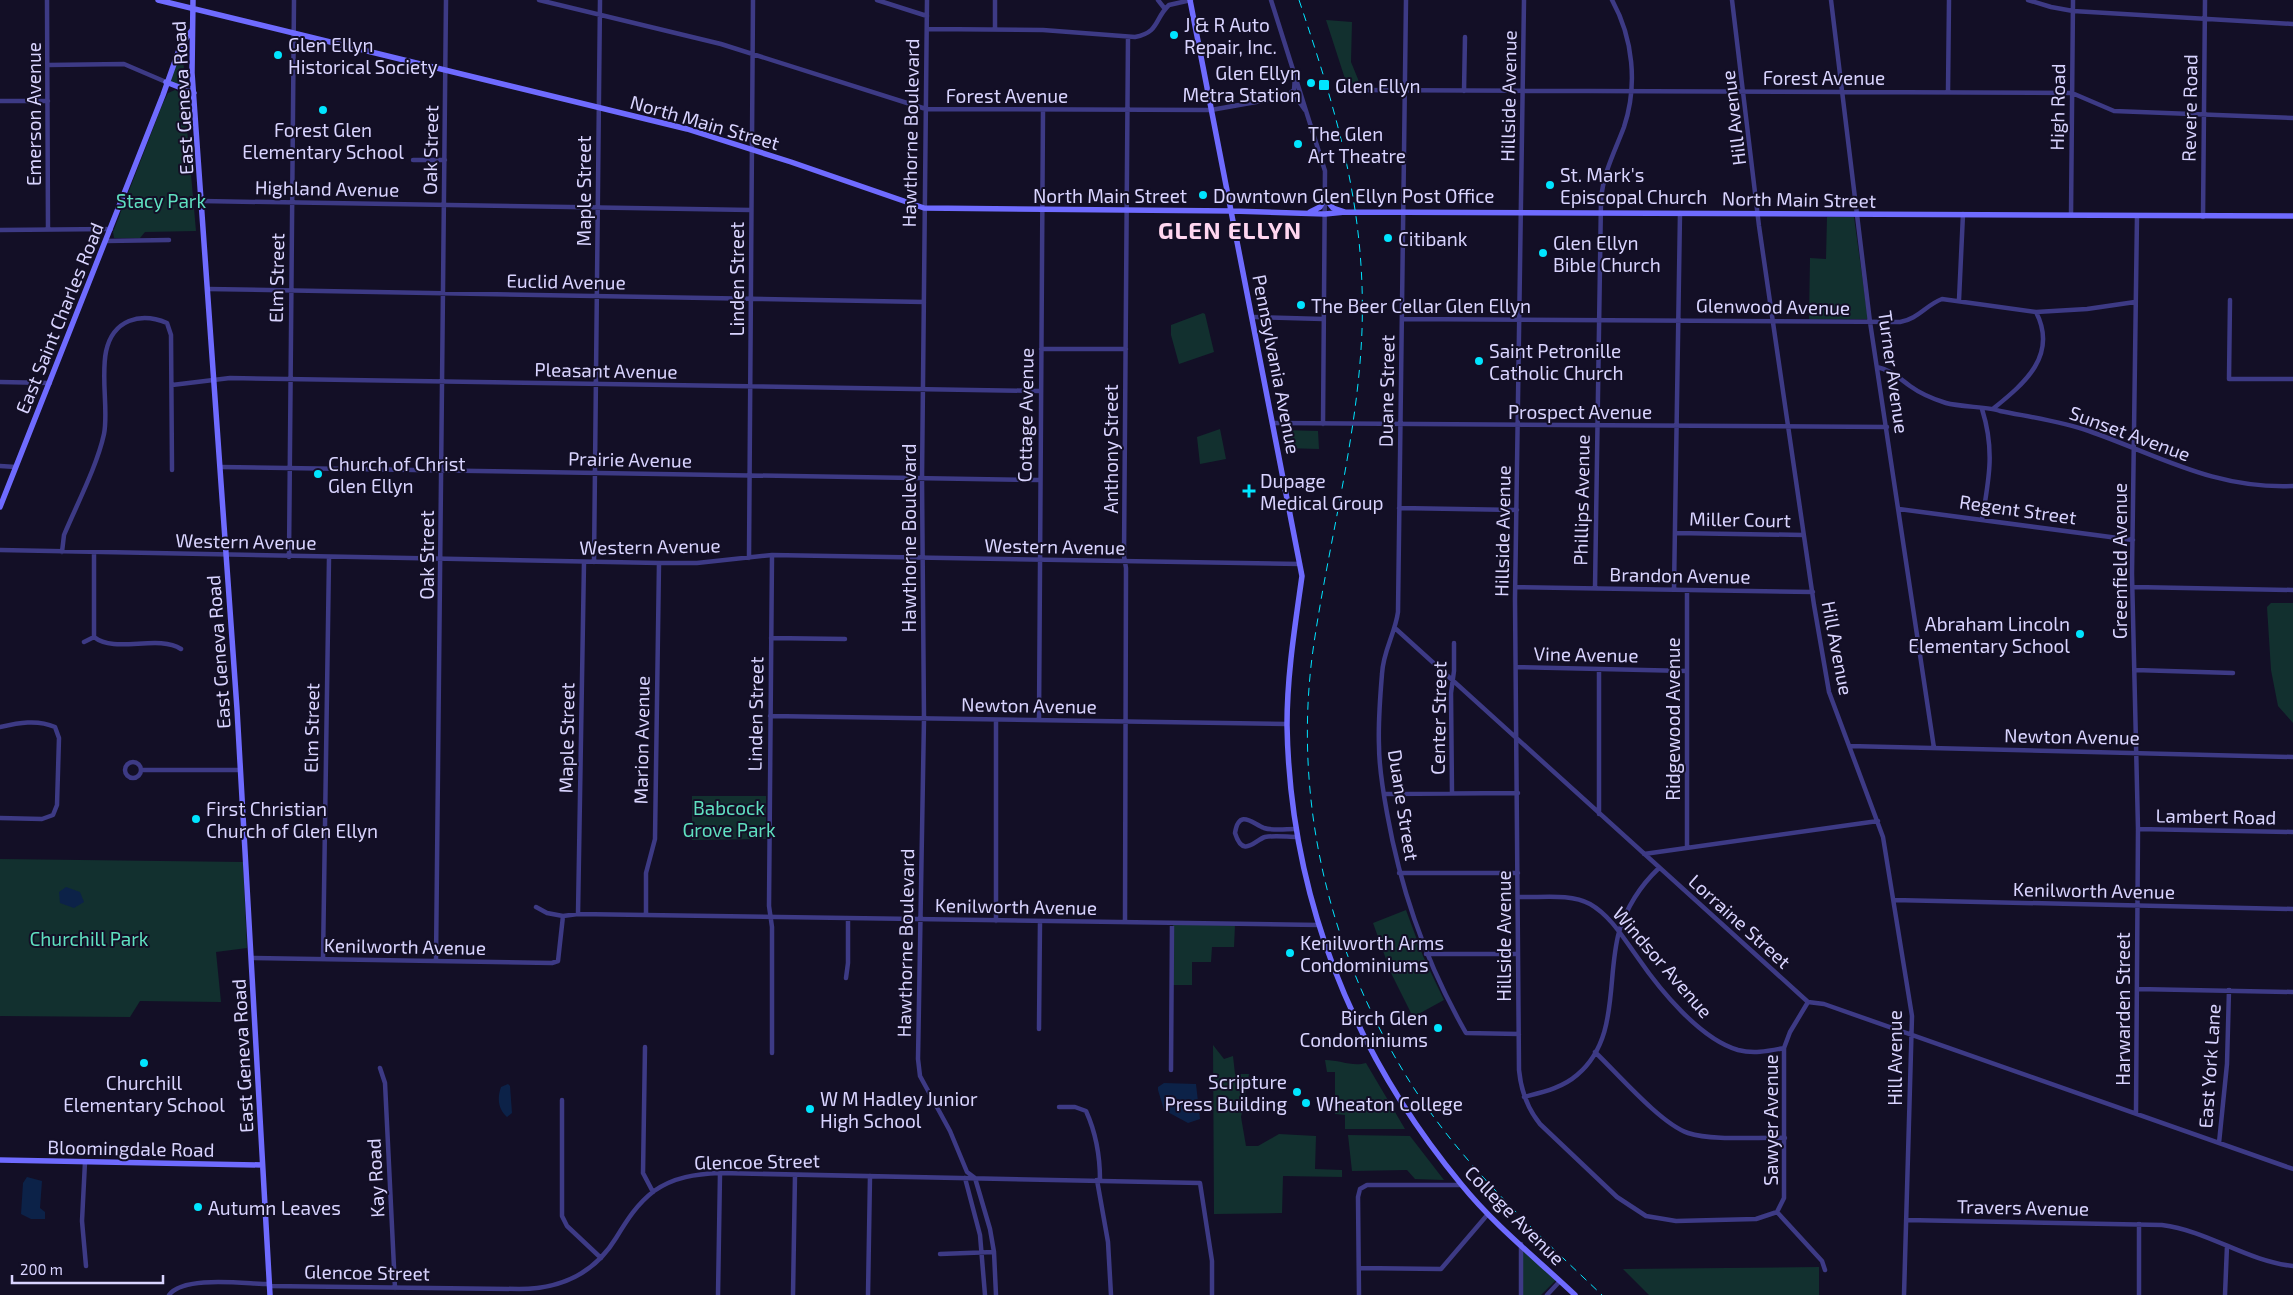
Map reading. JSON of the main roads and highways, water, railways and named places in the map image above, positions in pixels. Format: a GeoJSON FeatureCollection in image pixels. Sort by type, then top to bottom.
{"type":"FeatureCollection","features":[{"type":"Feature","properties":{"kind":"water"},"geometry":{"type":"Polygon","coordinates":[[[66,887],[80,892],[84,902],[74,908],[60,903],[59,892],[66,887]]]}},
{"type":"Feature","properties":{"kind":"water"},"geometry":{"type":"Polygon","coordinates":[[[1164,1083],[1196,1084],[1200,1119],[1188,1123],[1164,1110],[1158,1087],[1164,1083]]]}},
{"type":"Feature","properties":{"kind":"water"},"geometry":{"type":"Polygon","coordinates":[[[508,1084],[510,1086],[512,1113],[507,1117],[500,1107],[499,1095],[501,1087],[508,1084]]]}},
{"type":"Feature","properties":{"kind":"water"},"geometry":{"type":"Polygon","coordinates":[[[27,1177],[42,1181],[40,1208],[45,1212],[45,1219],[31,1219],[21,1214],[23,1183],[27,1177]]]}},
{"type":"Feature","properties":{"kind":"railway"},"geometry":{"type":"LineString","coordinates":[[1299,0],[1337,122],[1346,162],[1354,202],[1362,286],[1362,330],[1355,410],[1319,610],[1308,705],[1308,759],[1313,813],[1322,867],[1336,920],[1354,971],[1376,1021],[1422,1101],[1445,1132],[1494,1189],[1602,1295]]}},
{"type":"Feature","properties":{"kind":"place","name":"J & R Auto Repair, Inc."},"geometry":{"type":"Point","coordinates":[1174,35]}},
{"type":"Feature","properties":{"kind":"place","name":"Glen Ellyn Historical Society"},"geometry":{"type":"Point","coordinates":[278,55]}},
{"type":"Feature","properties":{"kind":"place","name":"Glen Ellyn Metra Station"},"geometry":{"type":"Point","coordinates":[1311,83]}},
{"type":"Feature","properties":{"kind":"place","name":"Glen Ellyn"},"geometry":{"type":"Point","coordinates":[1324,85]}},
{"type":"Feature","properties":{"kind":"place","name":"Forest Glen Elementary School"},"geometry":{"type":"Point","coordinates":[323,110]}},
{"type":"Feature","properties":{"kind":"place","name":"The Glen Art Theatre"},"geometry":{"type":"Point","coordinates":[1298,144]}},
{"type":"Feature","properties":{"kind":"place","name":"St. Mark's Episcopal Church"},"geometry":{"type":"Point","coordinates":[1550,185]}},
{"type":"Feature","properties":{"kind":"place","name":"Downtown Glen Ellyn Post Office"},"geometry":{"type":"Point","coordinates":[1203,195]}},
{"type":"Feature","properties":{"kind":"place","name":"Citibank"},"geometry":{"type":"Point","coordinates":[1388,238]}},
{"type":"Feature","properties":{"kind":"place","name":"Glen Ellyn Bible Church"},"geometry":{"type":"Point","coordinates":[1543,253]}},
{"type":"Feature","properties":{"kind":"place","name":"The Beer Cellar Glen Ellyn"},"geometry":{"type":"Point","coordinates":[1301,305]}},
{"type":"Feature","properties":{"kind":"place","name":"Saint Petronille Catholic Church"},"geometry":{"type":"Point","coordinates":[1479,361]}},
{"type":"Feature","properties":{"kind":"place","name":"Church of Christ Glen Ellyn"},"geometry":{"type":"Point","coordinates":[318,474]}},
{"type":"Feature","properties":{"kind":"place","name":"Dupage Medical Group"},"geometry":{"type":"Point","coordinates":[1249,491]}},
{"type":"Feature","properties":{"kind":"place","name":"Abraham Lincoln Elementary School"},"geometry":{"type":"Point","coordinates":[2080,634]}},
{"type":"Feature","properties":{"kind":"place","name":"First Christian Church of Glen Ellyn"},"geometry":{"type":"Point","coordinates":[196,819]}},
{"type":"Feature","properties":{"kind":"place","name":"Kenilworth Arms Condominiums"},"geometry":{"type":"Point","coordinates":[1290,953]}},
{"type":"Feature","properties":{"kind":"place","name":"Birch Glen Condominiums"},"geometry":{"type":"Point","coordinates":[1438,1028]}},
{"type":"Feature","properties":{"kind":"place","name":"Churchill Elementary School"},"geometry":{"type":"Point","coordinates":[144,1063]}},
{"type":"Feature","properties":{"kind":"place","name":"Scripture Press Building"},"geometry":{"type":"Point","coordinates":[1297,1092]}},
{"type":"Feature","properties":{"kind":"place","name":"Wheaton College"},"geometry":{"type":"Point","coordinates":[1306,1103]}},
{"type":"Feature","properties":{"kind":"place","name":"W M Hadley Junior High School"},"geometry":{"type":"Point","coordinates":[810,1109]}},
{"type":"Feature","properties":{"kind":"place","name":"Autumn Leaves"},"geometry":{"type":"Point","coordinates":[198,1207]}},
{"type":"Feature","properties":{"kind":"district","name":"GLEN ELLYN"},"geometry":{"type":"Point","coordinates":[1230,229]}},
{"type":"Feature","properties":{"kind":"park label","name":"Stacy Park"},"geometry":{"type":"Point","coordinates":[161,200]}},
{"type":"Feature","properties":{"kind":"park label","name":"Babcock Grove Park"},"geometry":{"type":"Point","coordinates":[729,818]}},
{"type":"Feature","properties":{"kind":"park label","name":"Churchill Park"},"geometry":{"type":"Point","coordinates":[89,938]}}]}
